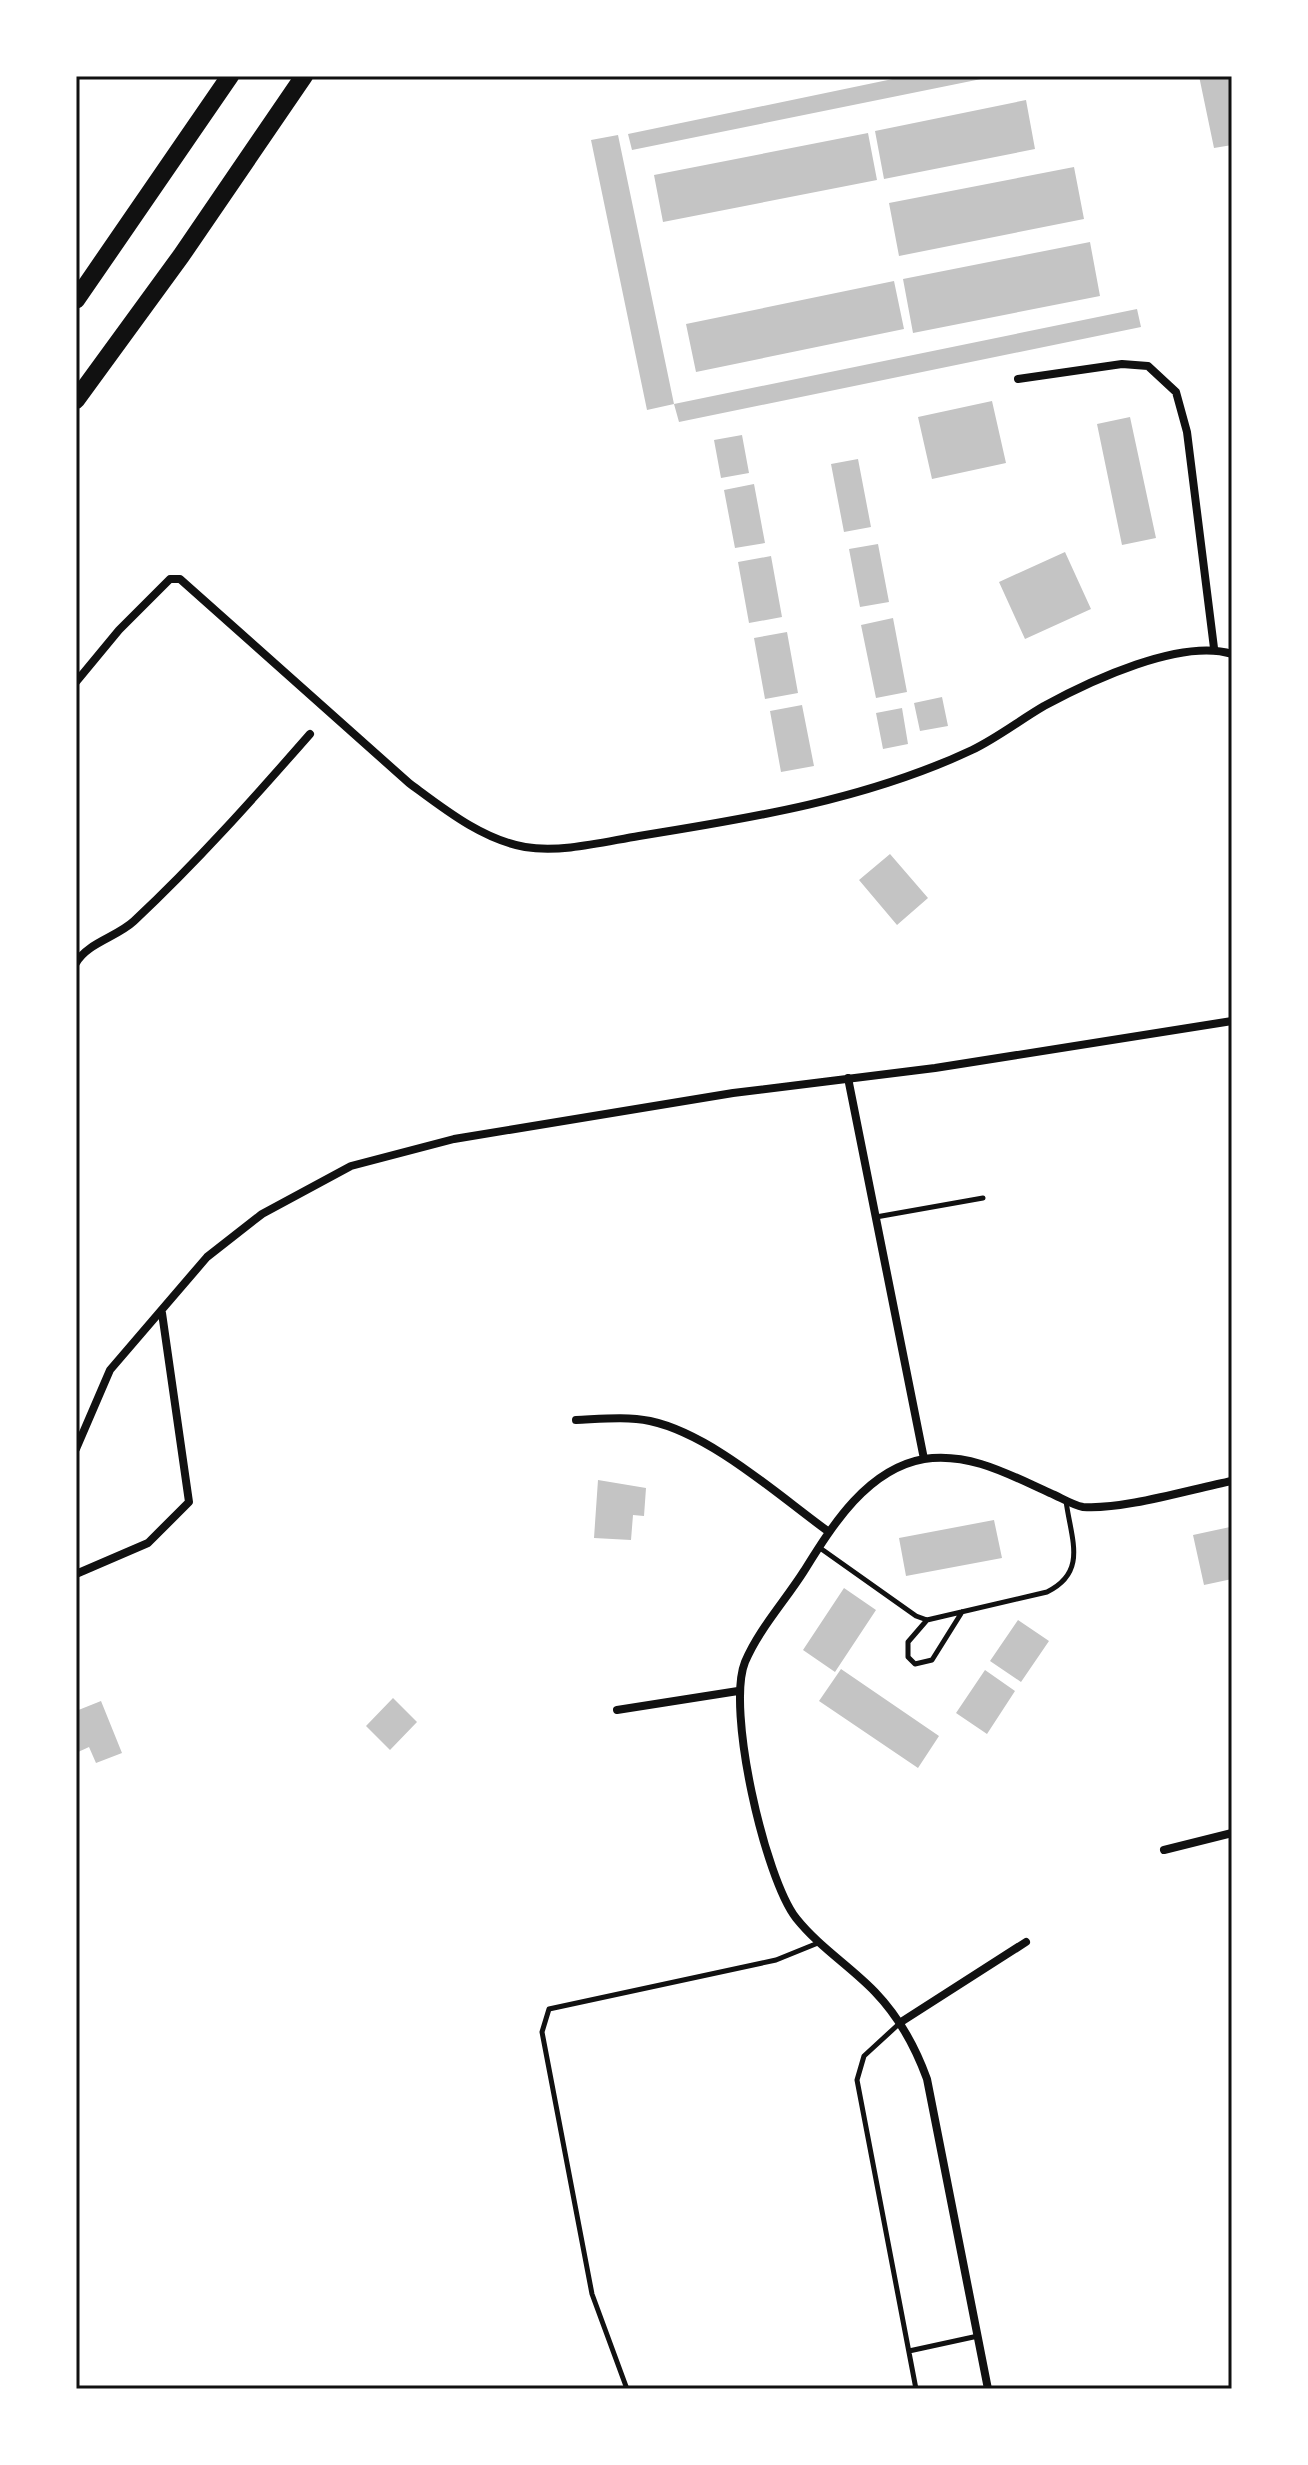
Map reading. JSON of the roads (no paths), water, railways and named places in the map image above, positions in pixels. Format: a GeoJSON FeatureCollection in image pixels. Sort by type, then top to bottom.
{"type":"FeatureCollection","features":[{"type":"Feature","properties":{"kind":"highway"},"geometry":{"type":"LineString","coordinates":[[76,300],[230,76]]}},
{"type":"Feature","properties":{"kind":"highway"},"geometry":{"type":"LineString","coordinates":[[76,400],[181,256],[304,76]]}},
{"type":"Feature","properties":{"kind":"street"},"geometry":{"type":"LineString","coordinates":[[1018,379],[1122,364],[1148,366],[1176,392],[1187,432],[1214,648]]}},
{"type":"Feature","properties":{"kind":"street"},"geometry":{"type":"LineString","coordinates":[[76,682],[119,630],[170,579],[180,579],[432,800],[485,833],[525,847],[572,847],[854,794],[926,771],[976,748],[1046,705],[1143,661],[1214,648],[1232,654]]}},
{"type":"Feature","properties":{"kind":"street"},"geometry":{"type":"LineString","coordinates":[[76,963],[79,951],[121,934],[206,853],[310,734]]}},
{"type":"Feature","properties":{"kind":"street"},"geometry":{"type":"LineString","coordinates":[[76,1449],[110,1370],[218,1248],[262,1214],[351,1166],[454,1139],[717,1096],[1232,1021]]}},
{"type":"Feature","properties":{"kind":"street"},"geometry":{"type":"LineString","coordinates":[[848,1078],[924,1459]]}},
{"type":"Feature","properties":{"kind":"street"},"geometry":{"type":"LineString","coordinates":[[76,1574],[148,1543],[189,1502],[162,1313]]}},
{"type":"Feature","properties":{"kind":"street"},"geometry":{"type":"LineString","coordinates":[[576,1420],[649,1421],[667,1426],[721,1456],[829,1532]]}},
{"type":"Feature","properties":{"kind":"street"},"geometry":{"type":"LineString","coordinates":[[988,2389],[937,2117],[914,2045],[901,2022],[874,1991],[818,1943],[803,1926],[777,1885],[769,1861],[739,1713],[738,1691],[745,1664],[757,1640],[847,1508],[882,1477],[901,1466],[924,1459],[958,1458],[988,1465],[1084,1507],[1232,1481]]}},
{"type":"Feature","properties":{"kind":"street"},"geometry":{"type":"LineString","coordinates":[[617,1710],[738,1691]]}},
{"type":"Feature","properties":{"kind":"street"},"geometry":{"type":"LineString","coordinates":[[1164,1850],[1232,1833]]}},
{"type":"Feature","properties":{"kind":"street"},"geometry":{"type":"LineString","coordinates":[[901,2022],[1026,1942]]}},
{"type":"Feature","properties":{"kind":"lane"},"geometry":{"type":"LineString","coordinates":[[876,1217],[983,1198]]}},
{"type":"Feature","properties":{"kind":"lane"},"geometry":{"type":"LineString","coordinates":[[818,1547],[916,1616],[927,1620],[1047,1592],[1071,1577],[1074,1564],[1066,1500]]}},
{"type":"Feature","properties":{"kind":"lane"},"geometry":{"type":"LineString","coordinates":[[927,1620],[908,1642],[908,1657],[915,1664],[932,1660],[963,1612]]}},
{"type":"Feature","properties":{"kind":"lane"},"geometry":{"type":"LineString","coordinates":[[627,2389],[592,2294],[542,2032],[549,2009],[776,1960],[818,1943]]}},
{"type":"Feature","properties":{"kind":"lane"},"geometry":{"type":"LineString","coordinates":[[901,2022],[864,2056],[857,2080],[916,2389]]}},
{"type":"Feature","properties":{"kind":"lane"},"geometry":{"type":"LineString","coordinates":[[909,2351],[978,2336]]}}]}
